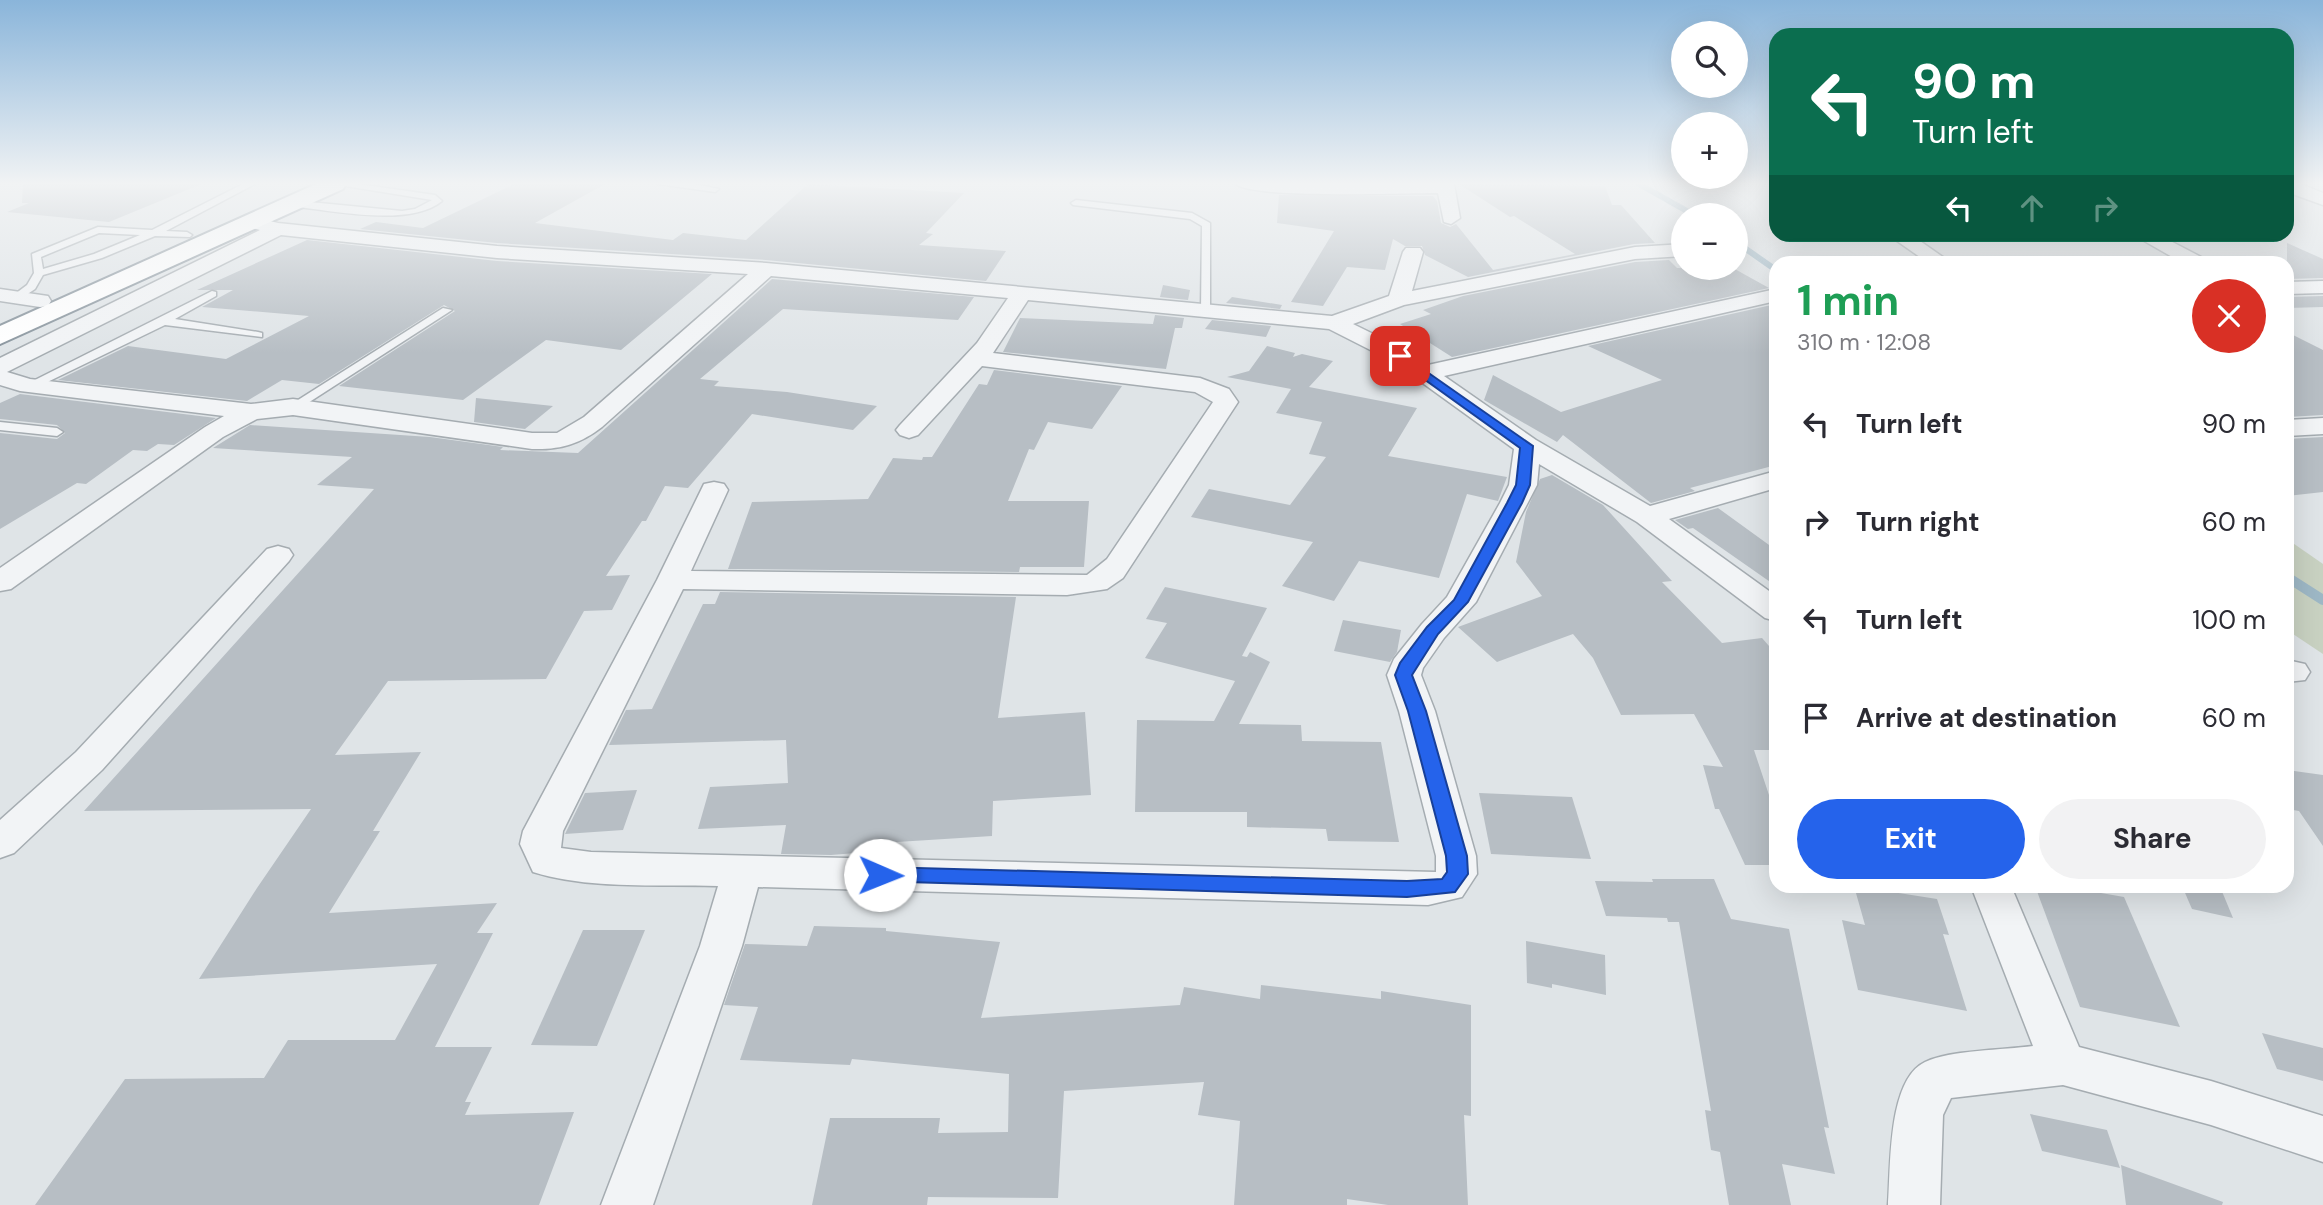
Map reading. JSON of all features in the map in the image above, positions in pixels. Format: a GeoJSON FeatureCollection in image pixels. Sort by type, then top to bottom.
{"type":"FeatureCollection","features":[{"type":"Feature","properties":{"kind":"highway"},"geometry":{"type":"LineString","coordinates":[[0,319],[19,298],[173,240]]}},
{"type":"Feature","properties":{"kind":"highway"},"geometry":{"type":"LineString","coordinates":[[0,336],[210,240]]}},
{"type":"Feature","properties":{"kind":"street"},"geometry":{"type":"LineString","coordinates":[[0,367],[11,354],[254,240]]}},
{"type":"Feature","properties":{"kind":"street"},"geometry":{"type":"LineString","coordinates":[[385,240],[497,252],[766,269],[1334,323],[1400,356],[1527,446],[1647,516],[1769,606]]}},
{"type":"Feature","properties":{"kind":"street"},"geometry":{"type":"LineString","coordinates":[[1909,242],[1931,256]]}},
{"type":"Feature","properties":{"kind":"street"},"geometry":{"type":"LineString","coordinates":[[2157,242],[2184,256]]}},
{"type":"Feature","properties":{"kind":"street"},"geometry":{"type":"LineString","coordinates":[[1399,300],[1413,251]]}},
{"type":"Feature","properties":{"kind":"street"},"geometry":{"type":"LineString","coordinates":[[1334,323],[1399,300],[1622,255],[1671,251]]}},
{"type":"Feature","properties":{"kind":"street"},"geometry":{"type":"LineString","coordinates":[[0,378],[29,386],[251,412],[293,407],[532,440],[564,441],[593,422],[766,269]]}},
{"type":"Feature","properties":{"kind":"street"},"geometry":{"type":"LineString","coordinates":[[2294,288],[2323,288]]}},
{"type":"Feature","properties":{"kind":"street"},"geometry":{"type":"LineString","coordinates":[[909,430],[977,358],[1007,321],[1022,292]]}},
{"type":"Feature","properties":{"kind":"street"},"geometry":{"type":"LineString","coordinates":[[1424,373],[1769,296]]}},
{"type":"Feature","properties":{"kind":"street"},"geometry":{"type":"LineString","coordinates":[[672,580],[1067,586],[1095,585],[1104,581],[1118,565],[1226,402],[1220,394],[1200,385],[977,358]]}},
{"type":"Feature","properties":{"kind":"street"},"geometry":{"type":"LineString","coordinates":[[0,582],[214,432],[251,412]]}},
{"type":"Feature","properties":{"kind":"street"},"geometry":{"type":"LineString","coordinates":[[2294,428],[2323,426]]}},
{"type":"Feature","properties":{"kind":"street"},"geometry":{"type":"LineString","coordinates":[[715,490],[672,580],[543,831],[540,844],[542,855],[547,861],[555,864],[742,872],[1407,889],[1448,886],[1457,874],[1457,856],[1417,711],[1404,675],[1406,667],[1433,631],[1460,602],[1523,485],[1527,446]]}},
{"type":"Feature","properties":{"kind":"street"},"geometry":{"type":"LineString","coordinates":[[1647,516],[1769,480]]}},
{"type":"Feature","properties":{"kind":"street"},"geometry":{"type":"LineString","coordinates":[[0,843],[89,761],[278,555]]}},
{"type":"Feature","properties":{"kind":"street"},"geometry":{"type":"LineString","coordinates":[[627,1205],[721,946],[742,872]]}},
{"type":"Feature","properties":{"kind":"street"},"geometry":{"type":"LineString","coordinates":[[1994,893],[2063,1064]]}},
{"type":"Feature","properties":{"kind":"street"},"geometry":{"type":"LineString","coordinates":[[1914,1205],[1919,1115],[1927,1090],[1939,1078],[2063,1064],[2211,1103],[2323,1139]]}},
{"type":"Feature","properties":{"kind":"lane"},"geometry":{"type":"LineString","coordinates":[[40,273],[36,256],[72,240]]}},
{"type":"Feature","properties":{"kind":"lane"},"geometry":{"type":"LineString","coordinates":[[19,298],[31,288],[40,273],[99,256],[137,240]]}},
{"type":"Feature","properties":{"kind":"lane"},"geometry":{"type":"LineString","coordinates":[[1206,310],[1207,240]]}},
{"type":"Feature","properties":{"kind":"lane"},"geometry":{"type":"LineString","coordinates":[[29,386],[164,321],[212,294]]}},
{"type":"Feature","properties":{"kind":"lane"},"geometry":{"type":"LineString","coordinates":[[293,407],[447,310]]}},
{"type":"Feature","properties":{"kind":"lane"},"geometry":{"type":"LineString","coordinates":[[164,321],[258,335]]}},
{"type":"Feature","properties":{"kind":"lane"},"geometry":{"type":"LineString","coordinates":[[0,426],[57,432]]}},
{"type":"Feature","properties":{"kind":"green space"},"geometry":{"type":"Polygon","coordinates":[[[2294,544],[2323,564],[2323,654],[2294,635],[2294,544]]]}},
{"type":"Feature","properties":{"kind":"building"},"geometry":{"type":"Polygon","coordinates":[[[306,240],[497,261],[712,274],[621,350],[546,340],[463,400],[339,386],[455,311],[444,305],[319,384],[282,380],[247,401],[58,380],[128,346],[226,359],[309,316],[202,307],[233,290],[197,290],[306,240]]]}},
{"type":"Feature","properties":{"kind":"building"},"geometry":{"type":"Polygon","coordinates":[[[470,240],[925,240],[919,245],[1006,251],[986,281],[766,260],[470,240]]]}},
{"type":"Feature","properties":{"kind":"building"},"geometry":{"type":"Polygon","coordinates":[[[1328,240],[1393,240],[1385,270],[1347,267],[1323,306],[1291,302],[1328,240]]]}},
{"type":"Feature","properties":{"kind":"building"},"geometry":{"type":"Polygon","coordinates":[[[1395,240],[1469,240],[1493,270],[1575,254],[1553,240],[1653,240],[1655,243],[1634,244],[1468,277],[1425,255],[1422,246],[1405,246],[1395,240]]]}},
{"type":"Feature","properties":{"kind":"building"},"geometry":{"type":"Polygon","coordinates":[[[2287,243],[2323,259],[2323,278],[2294,279],[2294,256],[2287,256],[2287,243]]]}},
{"type":"Feature","properties":{"kind":"building"},"geometry":{"type":"Polygon","coordinates":[[[1669,260],[1671,280],[1748,280],[1748,276],[1769,288],[1452,357],[1400,324],[1431,314],[1423,310],[1463,296],[1635,262],[1669,260]]]}},
{"type":"Feature","properties":{"kind":"building"},"geometry":{"type":"Polygon","coordinates":[[[772,279],[974,297],[958,320],[783,309],[700,379],[719,381],[714,386],[787,392],[877,406],[853,430],[752,414],[688,488],[665,486],[646,521],[642,521],[606,576],[630,575],[612,610],[584,611],[546,679],[388,681],[335,755],[421,752],[373,831],[380,831],[329,913],[497,903],[477,933],[493,933],[435,1047],[492,1047],[465,1102],[471,1102],[465,1115],[574,1112],[539,1205],[35,1205],[125,1079],[264,1078],[288,1040],[395,1040],[437,964],[199,979],[311,809],[84,811],[374,489],[317,485],[352,457],[213,448],[250,425],[430,437],[503,447],[500,450],[578,453],[772,279]]]}},
{"type":"Feature","properties":{"kind":"building"},"geometry":{"type":"Polygon","coordinates":[[[1163,285],[1190,290],[1188,300],[1160,297],[1163,285]]]}},
{"type":"Feature","properties":{"kind":"building"},"geometry":{"type":"Polygon","coordinates":[[[2323,296],[2323,307],[2294,308],[2294,297],[2323,296]]]}},
{"type":"Feature","properties":{"kind":"building"},"geometry":{"type":"Polygon","coordinates":[[[1232,297],[1282,305],[1280,309],[1226,303],[1232,297]]]}},
{"type":"Feature","properties":{"kind":"building"},"geometry":{"type":"Polygon","coordinates":[[[1769,306],[1769,467],[1690,488],[1695,491],[1651,503],[1563,435],[1557,442],[1484,400],[1493,375],[1561,412],[1662,380],[1588,346],[1769,306]]]}},
{"type":"Feature","properties":{"kind":"building"},"geometry":{"type":"Polygon","coordinates":[[[1155,315],[1184,318],[1182,328],[1175,328],[1166,369],[1003,352],[1020,318],[1153,324],[1155,315]]]}},
{"type":"Feature","properties":{"kind":"building"},"geometry":{"type":"Polygon","coordinates":[[[1212,320],[1271,326],[1266,337],[1205,329],[1212,320]]]}},
{"type":"Feature","properties":{"kind":"building"},"geometry":{"type":"Polygon","coordinates":[[[2294,336],[2323,350],[2323,415],[2294,417],[2294,336]]]}},
{"type":"Feature","properties":{"kind":"building"},"geometry":{"type":"Polygon","coordinates":[[[1267,346],[1295,353],[1293,357],[1302,354],[1333,361],[1309,387],[1417,408],[1388,456],[1507,477],[1498,501],[1467,494],[1439,578],[1359,561],[1334,601],[1282,586],[1313,542],[1191,517],[1209,489],[1290,505],[1326,457],[1309,454],[1322,422],[1276,413],[1291,389],[1227,377],[1249,371],[1267,346]]]}},
{"type":"Feature","properties":{"kind":"building"},"geometry":{"type":"Polygon","coordinates":[[[994,370],[1122,386],[1092,429],[1048,422],[1034,450],[1029,449],[1008,501],[1089,501],[1084,567],[1020,567],[1019,572],[728,569],[752,502],[868,499],[893,458],[922,460],[923,457],[932,457],[979,384],[987,385],[994,370]]]}},
{"type":"Feature","properties":{"kind":"building"},"geometry":{"type":"Polygon","coordinates":[[[20,394],[216,418],[174,445],[158,444],[147,451],[133,450],[86,484],[77,483],[0,529],[0,433],[57,439],[65,433],[57,425],[0,419],[0,403],[20,394]]]}},
{"type":"Feature","properties":{"kind":"building"},"geometry":{"type":"Polygon","coordinates":[[[476,398],[553,406],[525,429],[474,422],[476,398]]]}},
{"type":"Feature","properties":{"kind":"building"},"geometry":{"type":"Polygon","coordinates":[[[2323,437],[2323,492],[2294,495],[2294,439],[2323,437]]]}},
{"type":"Feature","properties":{"kind":"building"},"geometry":{"type":"Polygon","coordinates":[[[1552,475],[1603,505],[1672,581],[1662,582],[1722,643],[1762,638],[1769,646],[1769,750],[1754,750],[1769,795],[1769,865],[1745,865],[1719,809],[1715,809],[1703,765],[1723,767],[1694,714],[1621,715],[1593,658],[1573,634],[1497,662],[1458,627],[1542,596],[1516,562],[1526,512],[1540,479],[1552,475]]]}},
{"type":"Feature","properties":{"kind":"building"},"geometry":{"type":"Polygon","coordinates":[[[1718,508],[1769,545],[1769,581],[1693,528],[1688,529],[1675,520],[1718,508]]]}},
{"type":"Feature","properties":{"kind":"building"},"geometry":{"type":"Polygon","coordinates":[[[1165,587],[1267,608],[1242,656],[1247,657],[1250,652],[1270,662],[1239,724],[1301,725],[1302,741],[1381,742],[1399,842],[1328,841],[1326,829],[1247,827],[1247,812],[1135,812],[1137,720],[1214,721],[1235,681],[1145,658],[1167,623],[1146,619],[1165,587]]]}},
{"type":"Feature","properties":{"kind":"building"},"geometry":{"type":"Polygon","coordinates":[[[720,592],[1016,597],[998,718],[1085,712],[1091,795],[993,801],[992,836],[881,843],[881,851],[831,855],[781,854],[786,825],[698,829],[710,787],[788,783],[786,740],[609,745],[626,710],[652,709],[703,604],[715,604],[720,592]]]}},
{"type":"Feature","properties":{"kind":"building"},"geometry":{"type":"Polygon","coordinates":[[[1343,620],[1401,630],[1397,652],[1390,662],[1334,651],[1343,620]]]}},
{"type":"Feature","properties":{"kind":"building"},"geometry":{"type":"Polygon","coordinates":[[[2294,771],[2323,775],[2323,846],[2299,811],[2294,810],[2294,771]]]}},
{"type":"Feature","properties":{"kind":"building"},"geometry":{"type":"Polygon","coordinates":[[[637,790],[623,830],[565,834],[585,793],[637,790]]]}},
{"type":"Feature","properties":{"kind":"building"},"geometry":{"type":"Polygon","coordinates":[[[1479,793],[1572,797],[1591,859],[1491,854],[1479,793]]]}},
{"type":"Feature","properties":{"kind":"building"},"geometry":{"type":"Polygon","coordinates":[[[1652,879],[1714,879],[1731,919],[1789,929],[1829,1128],[1824,1127],[1835,1174],[1782,1164],[1791,1205],[1729,1205],[1720,1152],[1711,1150],[1705,1110],[1711,1111],[1679,922],[1668,922],[1667,918],[1606,916],[1595,881],[1653,882],[1652,879]]]}},
{"type":"Feature","properties":{"kind":"building"},"geometry":{"type":"Polygon","coordinates":[[[1856,893],[1899,893],[1937,899],[1949,935],[1943,934],[1967,1011],[1858,990],[1842,920],[1865,925],[1856,893]]]}},
{"type":"Feature","properties":{"kind":"building"},"geometry":{"type":"Polygon","coordinates":[[[2038,893],[2101,893],[2124,897],[2180,1027],[2080,1007],[2038,893]]]}},
{"type":"Feature","properties":{"kind":"building"},"geometry":{"type":"Polygon","coordinates":[[[2185,893],[2223,893],[2233,918],[2192,909],[2185,893]]]}},
{"type":"Feature","properties":{"kind":"building"},"geometry":{"type":"Polygon","coordinates":[[[814,926],[886,928],[886,931],[1000,942],[981,1018],[1180,1005],[1184,987],[1260,999],[1261,985],[1381,999],[1381,991],[1471,1005],[1471,1116],[1464,1115],[1468,1205],[1388,1205],[1347,1199],[1347,1205],[1234,1205],[1240,1121],[1198,1115],[1204,1082],[1064,1091],[1058,1198],[928,1197],[927,1205],[812,1205],[830,1118],[940,1118],[938,1133],[1008,1132],[1009,1074],[852,1059],[850,1065],[740,1060],[758,1007],[724,1005],[745,944],[807,946],[814,926]]]}},
{"type":"Feature","properties":{"kind":"building"},"geometry":{"type":"Polygon","coordinates":[[[583,930],[645,930],[597,1046],[531,1045],[583,930]]]}},
{"type":"Feature","properties":{"kind":"building"},"geometry":{"type":"Polygon","coordinates":[[[1526,941],[1605,955],[1606,995],[1552,984],[1552,988],[1527,983],[1526,941]]]}},
{"type":"Feature","properties":{"kind":"building"},"geometry":{"type":"Polygon","coordinates":[[[2262,1033],[2323,1048],[2323,1081],[2277,1069],[2262,1033]]]}},
{"type":"Feature","properties":{"kind":"building"},"geometry":{"type":"Polygon","coordinates":[[[2030,1114],[2107,1130],[2120,1168],[2042,1151],[2030,1114]]]}},
{"type":"Feature","properties":{"kind":"building"},"geometry":{"type":"Polygon","coordinates":[[[2121,1165],[2223,1202],[2222,1205],[2126,1205],[2121,1165]]]}},
{"type":"Feature","properties":{"kind":"waterway"},"geometry":{"type":"LineString","coordinates":[[1748,250],[1769,265]]}},
{"type":"Feature","properties":{"kind":"waterway"},"geometry":{"type":"LineString","coordinates":[[2294,581],[2323,600]]}},
{"type":"Feature","properties":{"kind":"route"},"geometry":{"type":"LineString","coordinates":[[880,875],[1407,889],[1448,886],[1457,874],[1457,856],[1417,711],[1404,675],[1406,667],[1433,631],[1460,602],[1514,503],[1523,485],[1527,446],[1400,356]]}}]}
